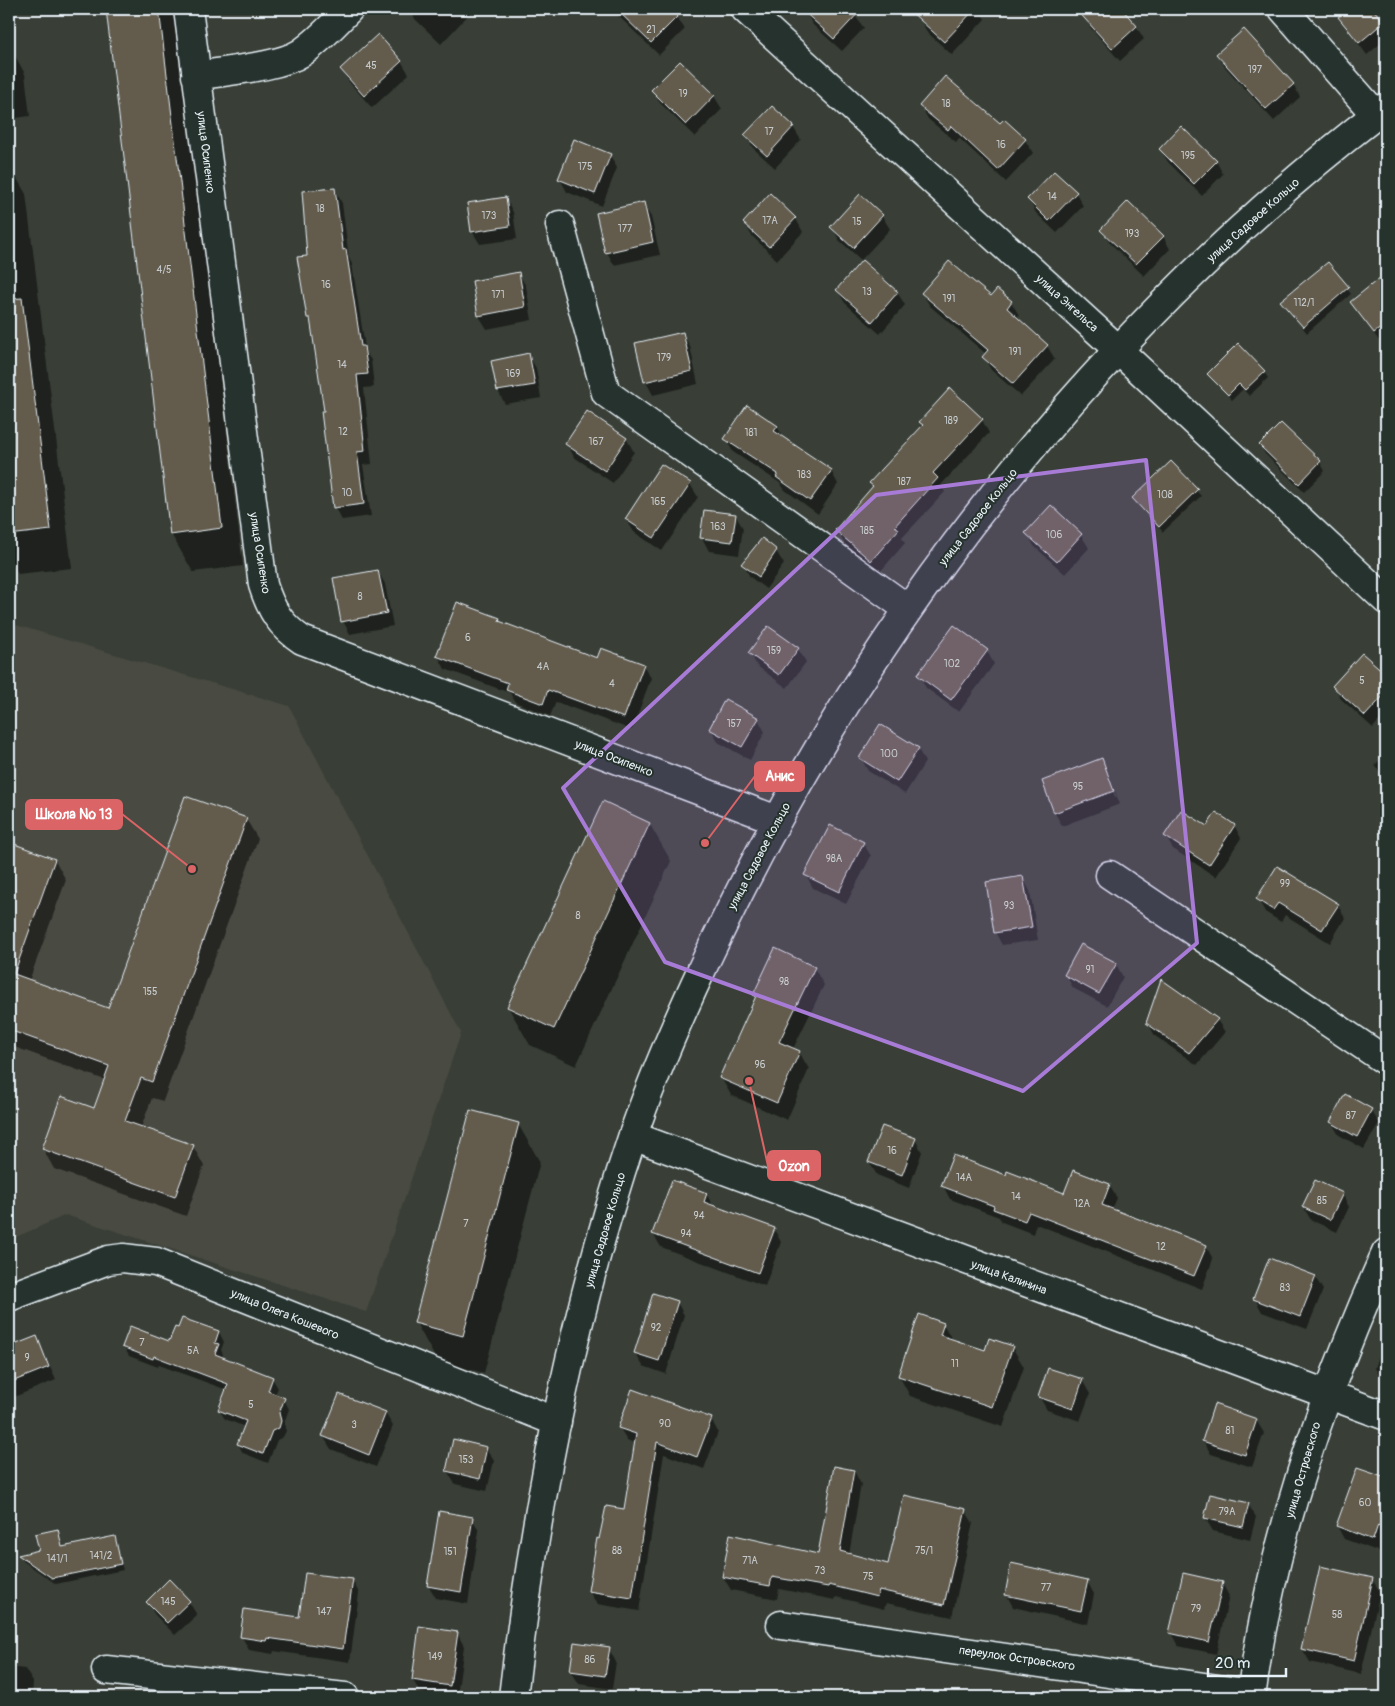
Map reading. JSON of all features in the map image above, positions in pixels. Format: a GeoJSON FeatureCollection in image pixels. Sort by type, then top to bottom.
{"type":"FeatureCollection","features":[{"type":"Feature","properties":{"kind":"street","name":"улица Осипенко"},"geometry":{"type":"LineString","coordinates":[[188,9],[263,585],[270,606],[278,621],[302,640],[777,820]]}},
{"type":"Feature","properties":{"kind":"street"},"geometry":{"type":"LineString","coordinates":[[196,76],[278,62],[299,54],[316,42],[349,9]]}},
{"type":"Feature","properties":{"kind":"street","name":"улица Энгельса"},"geometry":{"type":"LineString","coordinates":[[744,9],[1119,350],[1386,600]]}},
{"type":"Feature","properties":{"kind":"street","name":"улица Садовое Кольцо"},"geometry":{"type":"LineString","coordinates":[[513,1697],[530,1569],[557,1422],[591,1278],[633,1136],[665,1053],[703,967],[777,820],[852,694],[908,609],[1013,471],[1119,350],[1243,228],[1381,111],[1283,9]]}},
{"type":"Feature","properties":{"kind":"street"},"geometry":{"type":"LineString","coordinates":[[560,225],[606,393],[908,609]]}},
{"type":"Feature","properties":{"kind":"street"},"geometry":{"type":"LineString","coordinates":[[1110,875],[1386,1060]]}},
{"type":"Feature","properties":{"kind":"street","name":"улица Калинина"},"geometry":{"type":"LineString","coordinates":[[633,1136],[1386,1416]]}},
{"type":"Feature","properties":{"kind":"street","name":"улица Островского"},"geometry":{"type":"LineString","coordinates":[[1252,1696],[1279,1554],[1298,1484],[1326,1394],[1355,1321],[1386,1253]]}},
{"type":"Feature","properties":{"kind":"street","name":"улица Олега Кошевого"},"geometry":{"type":"LineString","coordinates":[[9,1297],[108,1260],[130,1258],[156,1262],[557,1422]]}},
{"type":"Feature","properties":{"kind":"street","name":"переулок Островского"},"geometry":{"type":"LineString","coordinates":[[781,1625],[1252,1696]]}},
{"type":"Feature","properties":{"kind":"street"},"geometry":{"type":"LineString","coordinates":[[106,1670],[345,1697]]}},
{"type":"Feature","properties":{"kind":"highlighted area"},"geometry":{"type":"Polygon","coordinates":[[[1146,460],[1197,943],[1023,1091],[665,962],[563,788],[876,495],[1146,460]]]}},
{"type":"Feature","properties":{"kind":"shaded area"},"geometry":{"type":"Polygon","coordinates":[[[9,623],[289,706],[461,1033],[366,1312],[66,1215],[9,1240],[9,623]]]}},
{"type":"Feature","properties":{"kind":"building"},"geometry":{"type":"Polygon","coordinates":[[[106,9],[159,9],[222,528],[170,535],[106,9]]]}},
{"type":"Feature","properties":{"kind":"building"},"geometry":{"type":"Polygon","coordinates":[[[616,9],[685,9],[651,43],[616,9]]]}},
{"type":"Feature","properties":{"kind":"building"},"geometry":{"type":"Polygon","coordinates":[[[801,9],[862,9],[834,39],[801,9]]]}},
{"type":"Feature","properties":{"kind":"building"},"geometry":{"type":"Polygon","coordinates":[[[908,9],[975,9],[944,42],[908,9]]]}},
{"type":"Feature","properties":{"kind":"building"},"geometry":{"type":"Polygon","coordinates":[[[1076,9],[1122,9],[1137,26],[1112,49],[1076,9]]]}},
{"type":"Feature","properties":{"kind":"building"},"geometry":{"type":"Polygon","coordinates":[[[1348,9],[1373,9],[1384,22],[1359,43],[1338,17],[1348,9]]]}},
{"type":"Feature","properties":{"kind":"building"},"geometry":{"type":"Polygon","coordinates":[[[1244,29],[1294,84],[1266,109],[1216,54],[1244,29]]]}},
{"type":"Feature","properties":{"kind":"building"},"geometry":{"type":"Polygon","coordinates":[[[378,34],[402,61],[364,96],[340,69],[378,34]]]}},
{"type":"Feature","properties":{"kind":"building"},"geometry":{"type":"Polygon","coordinates":[[[680,61],[715,95],[686,125],[651,90],[680,61]]]}},
{"type":"Feature","properties":{"kind":"building"},"geometry":{"type":"Polygon","coordinates":[[[945,76],[1000,123],[1004,119],[1026,139],[998,170],[951,126],[948,130],[919,106],[945,76]]]}},
{"type":"Feature","properties":{"kind":"building"},"geometry":{"type":"Polygon","coordinates":[[[772,106],[794,126],[767,156],[744,135],[772,106]]]}},
{"type":"Feature","properties":{"kind":"building"},"geometry":{"type":"Polygon","coordinates":[[[1181,126],[1217,161],[1194,184],[1159,149],[1181,126]]]}},
{"type":"Feature","properties":{"kind":"building"},"geometry":{"type":"Polygon","coordinates":[[[574,139],[611,154],[595,194],[558,179],[574,139]]]}},
{"type":"Feature","properties":{"kind":"building"},"geometry":{"type":"Polygon","coordinates":[[[1054,171],[1077,192],[1049,221],[1027,199],[1054,171]]]}},
{"type":"Feature","properties":{"kind":"building"},"geometry":{"type":"Polygon","coordinates":[[[335,188],[343,250],[346,249],[361,346],[364,346],[368,374],[357,375],[365,451],[357,452],[364,504],[333,508],[321,411],[324,411],[310,318],[307,318],[297,257],[307,256],[302,191],[335,188]]]}},
{"type":"Feature","properties":{"kind":"building"},"geometry":{"type":"Polygon","coordinates":[[[770,193],[796,218],[769,247],[743,223],[770,193]]]}},
{"type":"Feature","properties":{"kind":"building"},"geometry":{"type":"Polygon","coordinates":[[[860,194],[883,215],[853,248],[830,227],[860,194]]]}},
{"type":"Feature","properties":{"kind":"building"},"geometry":{"type":"Polygon","coordinates":[[[506,197],[510,226],[471,232],[467,203],[506,197]]]}},
{"type":"Feature","properties":{"kind":"building"},"geometry":{"type":"Polygon","coordinates":[[[1128,201],[1164,236],[1136,264],[1100,230],[1128,201]]]}},
{"type":"Feature","properties":{"kind":"building"},"geometry":{"type":"Polygon","coordinates":[[[644,202],[653,242],[605,253],[596,213],[644,202]]]}},
{"type":"Feature","properties":{"kind":"building"},"geometry":{"type":"Polygon","coordinates":[[[862,260],[898,292],[872,322],[836,290],[862,260]]]}},
{"type":"Feature","properties":{"kind":"building"},"geometry":{"type":"Polygon","coordinates":[[[949,261],[991,296],[997,289],[1012,301],[1007,308],[1048,345],[1013,384],[982,357],[988,350],[921,293],[949,261]]]}},
{"type":"Feature","properties":{"kind":"building"},"geometry":{"type":"Polygon","coordinates":[[[1328,262],[1349,287],[1303,327],[1280,301],[1328,262]]]}},
{"type":"Feature","properties":{"kind":"building"},"geometry":{"type":"Polygon","coordinates":[[[519,272],[525,307],[478,316],[472,281],[519,272]]]}},
{"type":"Feature","properties":{"kind":"building"},"geometry":{"type":"Polygon","coordinates":[[[1386,273],[1386,324],[1374,333],[1350,302],[1386,273]]]}},
{"type":"Feature","properties":{"kind":"building"},"geometry":{"type":"Polygon","coordinates":[[[22,298],[51,530],[9,535],[9,299],[22,298]]]}},
{"type":"Feature","properties":{"kind":"building"},"geometry":{"type":"Polygon","coordinates":[[[683,332],[692,371],[644,382],[635,343],[683,332]]]}},
{"type":"Feature","properties":{"kind":"building"},"geometry":{"type":"Polygon","coordinates":[[[1238,343],[1265,371],[1245,390],[1239,384],[1228,395],[1207,374],[1238,343]]]}},
{"type":"Feature","properties":{"kind":"building"},"geometry":{"type":"Polygon","coordinates":[[[529,353],[535,385],[497,391],[491,361],[529,353]]]}},
{"type":"Feature","properties":{"kind":"building"},"geometry":{"type":"Polygon","coordinates":[[[950,388],[983,419],[933,473],[938,478],[895,526],[899,529],[871,561],[835,530],[873,486],[869,483],[923,425],[919,422],[950,388]]]}},
{"type":"Feature","properties":{"kind":"building"},"geometry":{"type":"Polygon","coordinates":[[[747,405],[778,426],[774,431],[832,470],[810,501],[776,477],[778,474],[724,439],[747,405]]]}},
{"type":"Feature","properties":{"kind":"building"},"geometry":{"type":"Polygon","coordinates":[[[587,411],[627,438],[605,471],[565,444],[587,411]]]}},
{"type":"Feature","properties":{"kind":"building"},"geometry":{"type":"Polygon","coordinates":[[[1281,423],[1321,461],[1299,484],[1259,445],[1281,423]]]}},
{"type":"Feature","properties":{"kind":"building"},"geometry":{"type":"Polygon","coordinates":[[[1171,461],[1198,489],[1159,527],[1132,498],[1171,461]]]}},
{"type":"Feature","properties":{"kind":"building"},"geometry":{"type":"Polygon","coordinates":[[[661,464],[691,483],[654,538],[625,519],[661,464]]]}},
{"type":"Feature","properties":{"kind":"building"},"geometry":{"type":"Polygon","coordinates":[[[1051,505],[1082,534],[1057,562],[1025,533],[1051,505]]]}},
{"type":"Feature","properties":{"kind":"building"},"geometry":{"type":"Polygon","coordinates":[[[704,510],[736,514],[732,542],[700,538],[704,510]]]}},
{"type":"Feature","properties":{"kind":"building"},"geometry":{"type":"Polygon","coordinates":[[[762,538],[777,550],[759,577],[741,564],[762,538]]]}},
{"type":"Feature","properties":{"kind":"building"},"geometry":{"type":"Polygon","coordinates":[[[378,570],[387,613],[341,622],[333,578],[378,570]]]}},
{"type":"Feature","properties":{"kind":"building"},"geometry":{"type":"Polygon","coordinates":[[[457,602],[500,618],[499,621],[597,658],[601,648],[644,664],[624,718],[548,690],[543,704],[506,690],[508,683],[436,656],[457,602]]]}},
{"type":"Feature","properties":{"kind":"building"},"geometry":{"type":"Polygon","coordinates":[[[954,625],[988,650],[951,700],[917,675],[954,625]]]}},
{"type":"Feature","properties":{"kind":"building"},"geometry":{"type":"Polygon","coordinates":[[[768,626],[799,648],[779,675],[748,653],[768,626]]]}},
{"type":"Feature","properties":{"kind":"building"},"geometry":{"type":"Polygon","coordinates":[[[1362,653],[1386,674],[1386,693],[1365,716],[1332,686],[1362,653]]]}},
{"type":"Feature","properties":{"kind":"building"},"geometry":{"type":"Polygon","coordinates":[[[725,699],[759,718],[742,747],[709,729],[725,699]]]}},
{"type":"Feature","properties":{"kind":"building"},"geometry":{"type":"Polygon","coordinates":[[[880,724],[919,748],[897,782],[859,758],[880,724]]]}},
{"type":"Feature","properties":{"kind":"building"},"geometry":{"type":"Polygon","coordinates":[[[1102,758],[1114,791],[1054,813],[1042,781],[1102,758]]]}},
{"type":"Feature","properties":{"kind":"building"},"geometry":{"type":"Polygon","coordinates":[[[185,796],[247,818],[152,1082],[141,1078],[125,1121],[194,1145],[175,1197],[42,1149],[61,1096],[94,1108],[109,1066],[9,1030],[9,842],[55,859],[14,974],[108,1008],[185,796]]]}},
{"type":"Feature","properties":{"kind":"building"},"geometry":{"type":"Polygon","coordinates":[[[603,801],[650,823],[554,1029],[507,1007],[603,801]]]}},
{"type":"Feature","properties":{"kind":"building"},"geometry":{"type":"Polygon","coordinates":[[[1181,810],[1207,826],[1216,812],[1235,825],[1209,865],[1164,836],[1181,810]]]}},
{"type":"Feature","properties":{"kind":"building"},"geometry":{"type":"Polygon","coordinates":[[[830,825],[864,842],[839,892],[804,875],[830,825]]]}},
{"type":"Feature","properties":{"kind":"building"},"geometry":{"type":"Polygon","coordinates":[[[1277,866],[1339,904],[1322,930],[1278,903],[1273,910],[1256,899],[1277,866]]]}},
{"type":"Feature","properties":{"kind":"building"},"geometry":{"type":"Polygon","coordinates":[[[1023,876],[1032,927],[994,933],[986,882],[1023,876]]]}},
{"type":"Feature","properties":{"kind":"building"},"geometry":{"type":"Polygon","coordinates":[[[1081,944],[1117,963],[1099,994],[1064,975],[1081,944]]]}},
{"type":"Feature","properties":{"kind":"building"},"geometry":{"type":"Polygon","coordinates":[[[775,948],[815,967],[779,1042],[800,1051],[777,1103],[719,1078],[756,996],[753,995],[775,948]]]}},
{"type":"Feature","properties":{"kind":"building"},"geometry":{"type":"Polygon","coordinates":[[[1161,979],[1218,1019],[1189,1053],[1146,1023],[1161,979]]]}},
{"type":"Feature","properties":{"kind":"building"},"geometry":{"type":"Polygon","coordinates":[[[1345,1094],[1372,1109],[1357,1137],[1330,1122],[1345,1094]]]}},
{"type":"Feature","properties":{"kind":"building"},"geometry":{"type":"Polygon","coordinates":[[[470,1110],[519,1123],[463,1336],[414,1323],[470,1110]]]}},
{"type":"Feature","properties":{"kind":"building"},"geometry":{"type":"Polygon","coordinates":[[[882,1126],[916,1138],[902,1175],[868,1162],[882,1126]]]}},
{"type":"Feature","properties":{"kind":"building"},"geometry":{"type":"Polygon","coordinates":[[[953,1155],[1006,1175],[1007,1171],[1064,1193],[1073,1170],[1110,1184],[1102,1205],[1207,1245],[1194,1276],[1029,1212],[1025,1221],[993,1209],[994,1206],[941,1186],[953,1155]]]}},
{"type":"Feature","properties":{"kind":"building"},"geometry":{"type":"Polygon","coordinates":[[[672,1180],[707,1193],[704,1202],[775,1228],[758,1273],[652,1234],[672,1180]]]}},
{"type":"Feature","properties":{"kind":"building"},"geometry":{"type":"Polygon","coordinates":[[[1315,1180],[1343,1193],[1330,1220],[1302,1207],[1315,1180]]]}},
{"type":"Feature","properties":{"kind":"building"},"geometry":{"type":"Polygon","coordinates":[[[1269,1258],[1316,1276],[1300,1317],[1253,1299],[1269,1258]]]}},
{"type":"Feature","properties":{"kind":"building"},"geometry":{"type":"Polygon","coordinates":[[[653,1293],[678,1301],[659,1361],[634,1353],[653,1293]]]}},
{"type":"Feature","properties":{"kind":"building"},"geometry":{"type":"Polygon","coordinates":[[[919,1314],[944,1323],[940,1335],[985,1350],[989,1338],[1013,1346],[992,1407],[898,1376],[919,1314]]]}},
{"type":"Feature","properties":{"kind":"building"},"geometry":{"type":"Polygon","coordinates":[[[182,1318],[219,1331],[215,1343],[219,1344],[215,1354],[273,1377],[268,1391],[285,1398],[279,1413],[281,1421],[279,1428],[272,1431],[263,1454],[237,1444],[246,1421],[218,1410],[228,1384],[154,1356],[153,1359],[122,1347],[130,1326],[169,1341],[175,1327],[178,1328],[182,1318]]]}},
{"type":"Feature","properties":{"kind":"building"},"geometry":{"type":"Polygon","coordinates":[[[37,1336],[49,1367],[9,1383],[9,1347],[37,1336]]]}},
{"type":"Feature","properties":{"kind":"building"},"geometry":{"type":"Polygon","coordinates":[[[1048,1368],[1083,1379],[1073,1409],[1038,1397],[1048,1368]]]}},
{"type":"Feature","properties":{"kind":"building"},"geometry":{"type":"Polygon","coordinates":[[[632,1389],[712,1418],[697,1457],[657,1442],[632,1598],[588,1591],[597,1538],[599,1539],[606,1506],[624,1509],[636,1434],[618,1428],[632,1389]]]}},
{"type":"Feature","properties":{"kind":"building"},"geometry":{"type":"Polygon","coordinates":[[[339,1394],[386,1412],[369,1455],[322,1436],[339,1394]]]}},
{"type":"Feature","properties":{"kind":"building"},"geometry":{"type":"Polygon","coordinates":[[[1214,1404],[1257,1419],[1245,1455],[1202,1441],[1214,1404]]]}},
{"type":"Feature","properties":{"kind":"building"},"geometry":{"type":"Polygon","coordinates":[[[453,1439],[487,1447],[480,1479],[446,1471],[453,1439]]]}},
{"type":"Feature","properties":{"kind":"building"},"geometry":{"type":"Polygon","coordinates":[[[834,1466],[854,1470],[840,1551],[888,1564],[904,1495],[966,1509],[944,1605],[879,1590],[877,1597],[829,1585],[828,1587],[772,1577],[770,1586],[722,1577],[730,1534],[818,1554],[834,1466]]]}},
{"type":"Feature","properties":{"kind":"building"},"geometry":{"type":"Polygon","coordinates":[[[1357,1468],[1386,1478],[1386,1528],[1378,1525],[1373,1540],[1336,1526],[1357,1468]]]}},
{"type":"Feature","properties":{"kind":"building"},"geometry":{"type":"Polygon","coordinates":[[[1210,1494],[1249,1503],[1243,1527],[1204,1518],[1210,1494]]]}},
{"type":"Feature","properties":{"kind":"building"},"geometry":{"type":"Polygon","coordinates":[[[439,1511],[473,1517],[461,1592],[427,1586],[439,1511]]]}},
{"type":"Feature","properties":{"kind":"building"},"geometry":{"type":"Polygon","coordinates":[[[58,1529],[62,1547],[115,1536],[121,1564],[52,1578],[18,1555],[39,1550],[35,1534],[58,1529]]]}},
{"type":"Feature","properties":{"kind":"building"},"geometry":{"type":"Polygon","coordinates":[[[1011,1563],[1088,1580],[1081,1611],[1005,1595],[1011,1563]]]}},
{"type":"Feature","properties":{"kind":"building"},"geometry":{"type":"Polygon","coordinates":[[[1320,1566],[1373,1578],[1354,1661],[1301,1649],[1320,1566]]]}},
{"type":"Feature","properties":{"kind":"building"},"geometry":{"type":"Polygon","coordinates":[[[305,1573],[353,1579],[343,1649],[267,1638],[266,1641],[240,1637],[244,1609],[299,1617],[305,1573]]]}},
{"type":"Feature","properties":{"kind":"building"},"geometry":{"type":"Polygon","coordinates":[[[1183,1573],[1223,1582],[1209,1642],[1169,1633],[1183,1573]]]}},
{"type":"Feature","properties":{"kind":"building"},"geometry":{"type":"Polygon","coordinates":[[[169,1579],[190,1601],[167,1623],[146,1602],[169,1579]]]}},
{"type":"Feature","properties":{"kind":"building"},"geometry":{"type":"Polygon","coordinates":[[[419,1626],[458,1632],[450,1686],[412,1680],[419,1626]]]}},
{"type":"Feature","properties":{"kind":"building"},"geometry":{"type":"Polygon","coordinates":[[[574,1642],[610,1647],[605,1676],[570,1671],[574,1642]]]}},
{"type":"Feature","properties":{"kind":"place","name":"Анис"},"geometry":{"type":"Point","coordinates":[705,843]}},
{"type":"Feature","properties":{"kind":"place","name":"Школа № 13"},"geometry":{"type":"Point","coordinates":[192,869]}},
{"type":"Feature","properties":{"kind":"place","name":"Ozon"},"geometry":{"type":"Point","coordinates":[749,1081]}}]}
